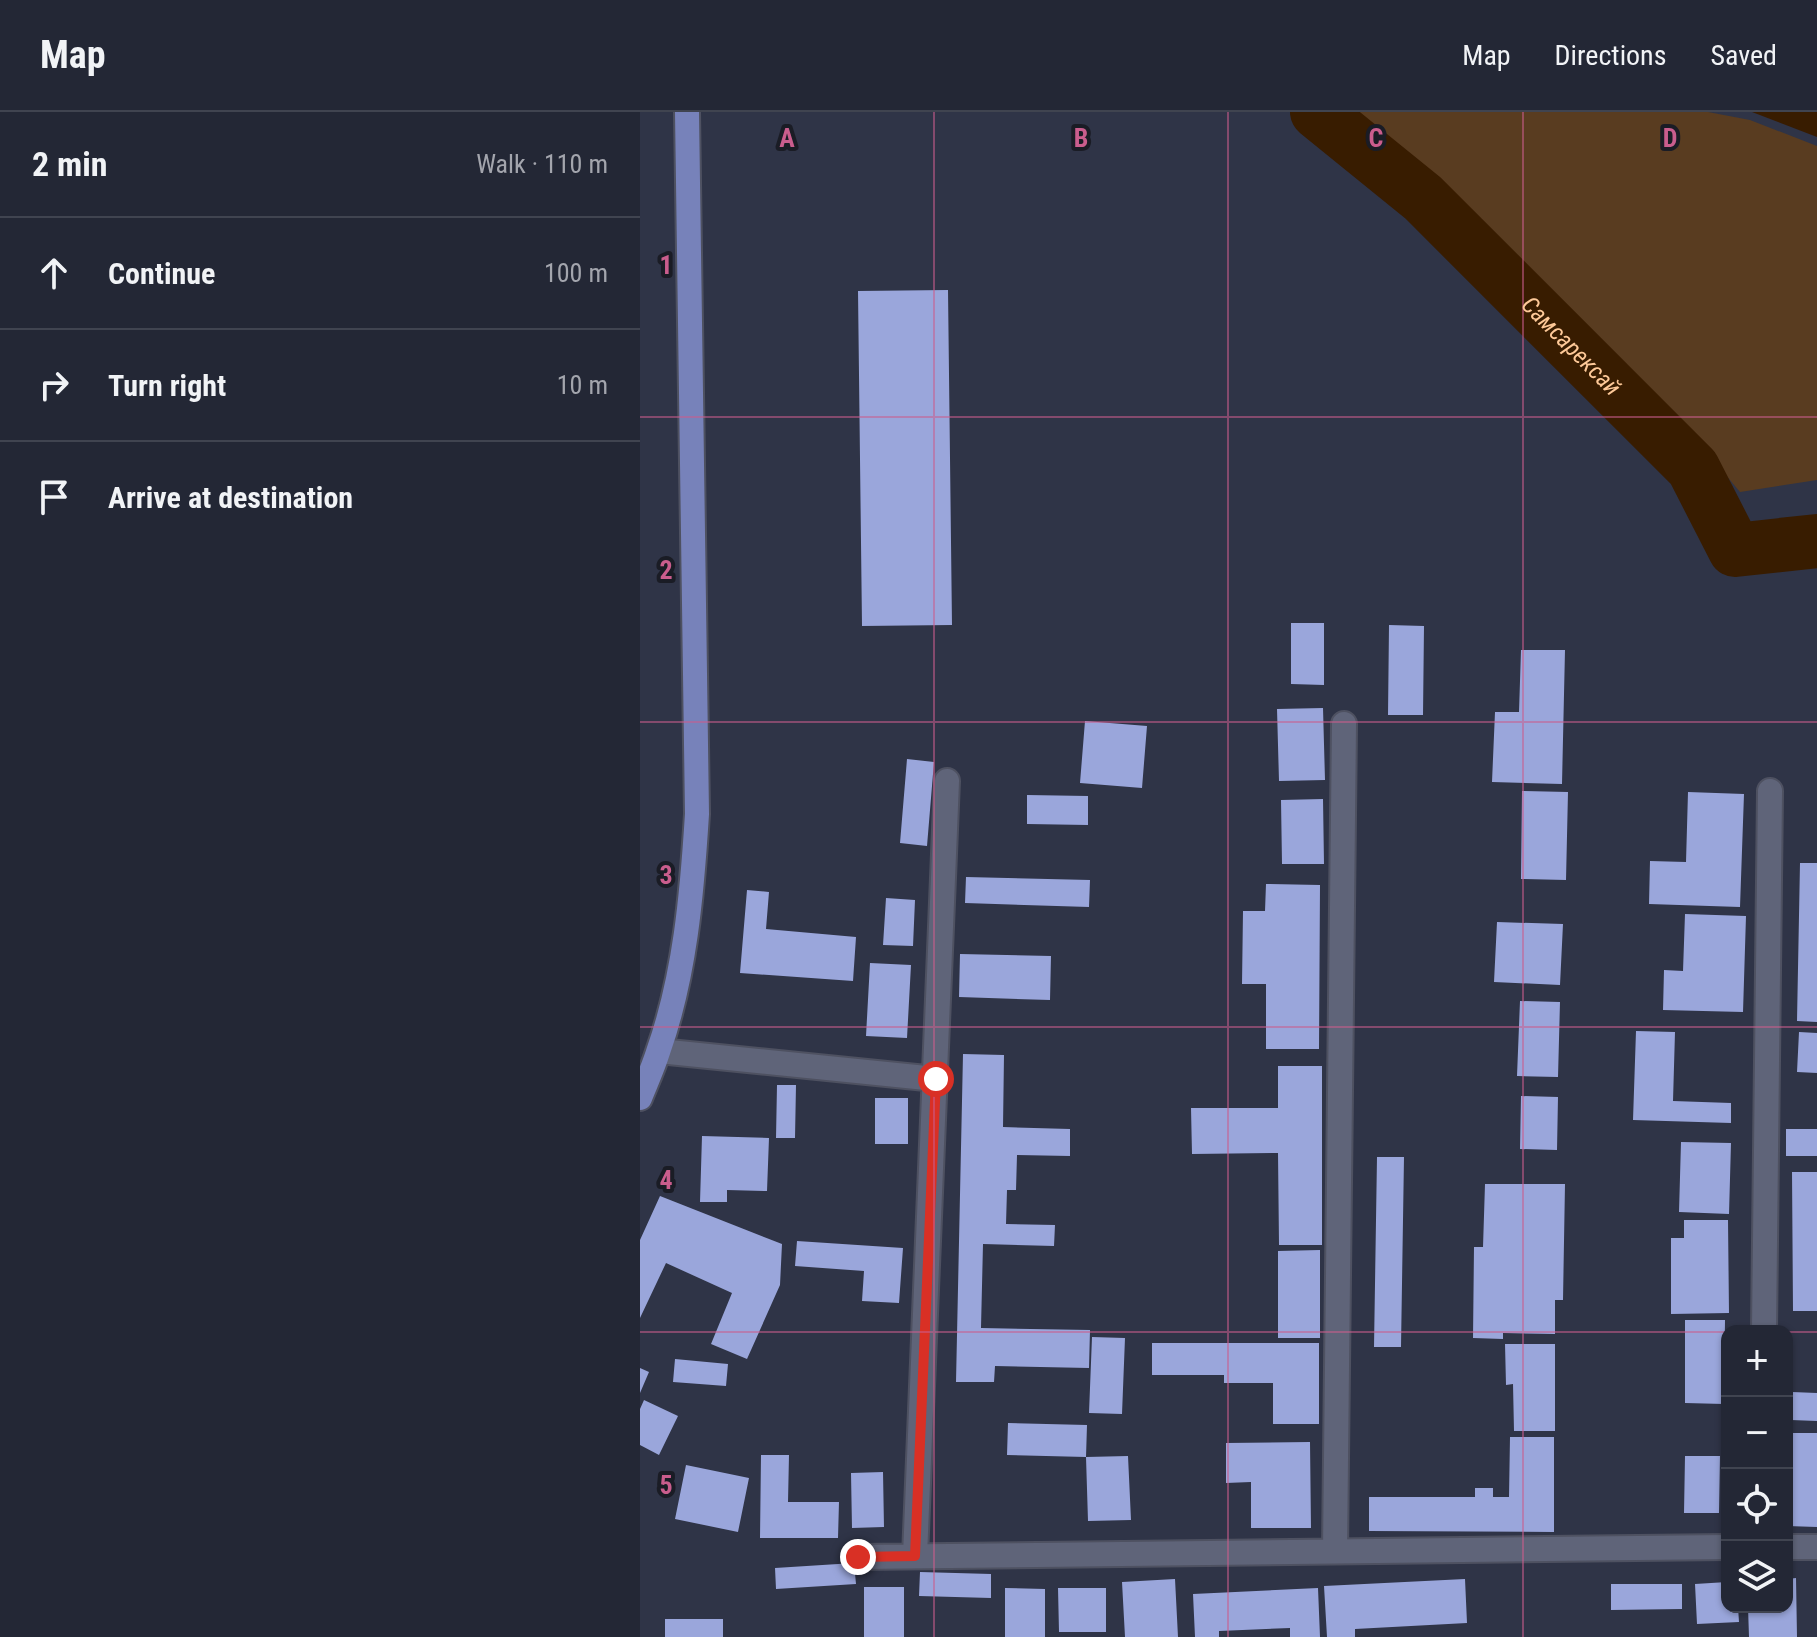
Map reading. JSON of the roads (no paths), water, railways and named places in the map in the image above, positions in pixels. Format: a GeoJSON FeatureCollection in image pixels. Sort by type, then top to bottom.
{"type":"FeatureCollection","features":[{"type":"Feature","properties":{"kind":"main road"},"geometry":{"type":"LineString","coordinates":[[640,1098],[659,1051],[675,993],[687,933],[697,814],[687,112]]}},
{"type":"Feature","properties":{"kind":"street"},"geometry":{"type":"LineString","coordinates":[[1335,1551],[1344,724]]}},
{"type":"Feature","properties":{"kind":"street"},"geometry":{"type":"LineString","coordinates":[[915,1556],[947,781]]}},
{"type":"Feature","properties":{"kind":"street"},"geometry":{"type":"LineString","coordinates":[[1764,1325],[1770,791]]}},
{"type":"Feature","properties":{"kind":"street"},"geometry":{"type":"LineString","coordinates":[[659,1051],[936,1079]]}},
{"type":"Feature","properties":{"kind":"street"},"geometry":{"type":"LineString","coordinates":[[858,1557],[1721,1547]]}},
{"type":"Feature","properties":{"kind":"street"},"geometry":{"type":"LineString","coordinates":[[1793,1547],[1817,1547]]}},
{"type":"Feature","properties":{"kind":"waterway","name":"Самсарексай"},"geometry":{"type":"LineString","coordinates":[[1317,112],[1423,198],[1693,468],[1735,550],[1817,541]]}}]}
